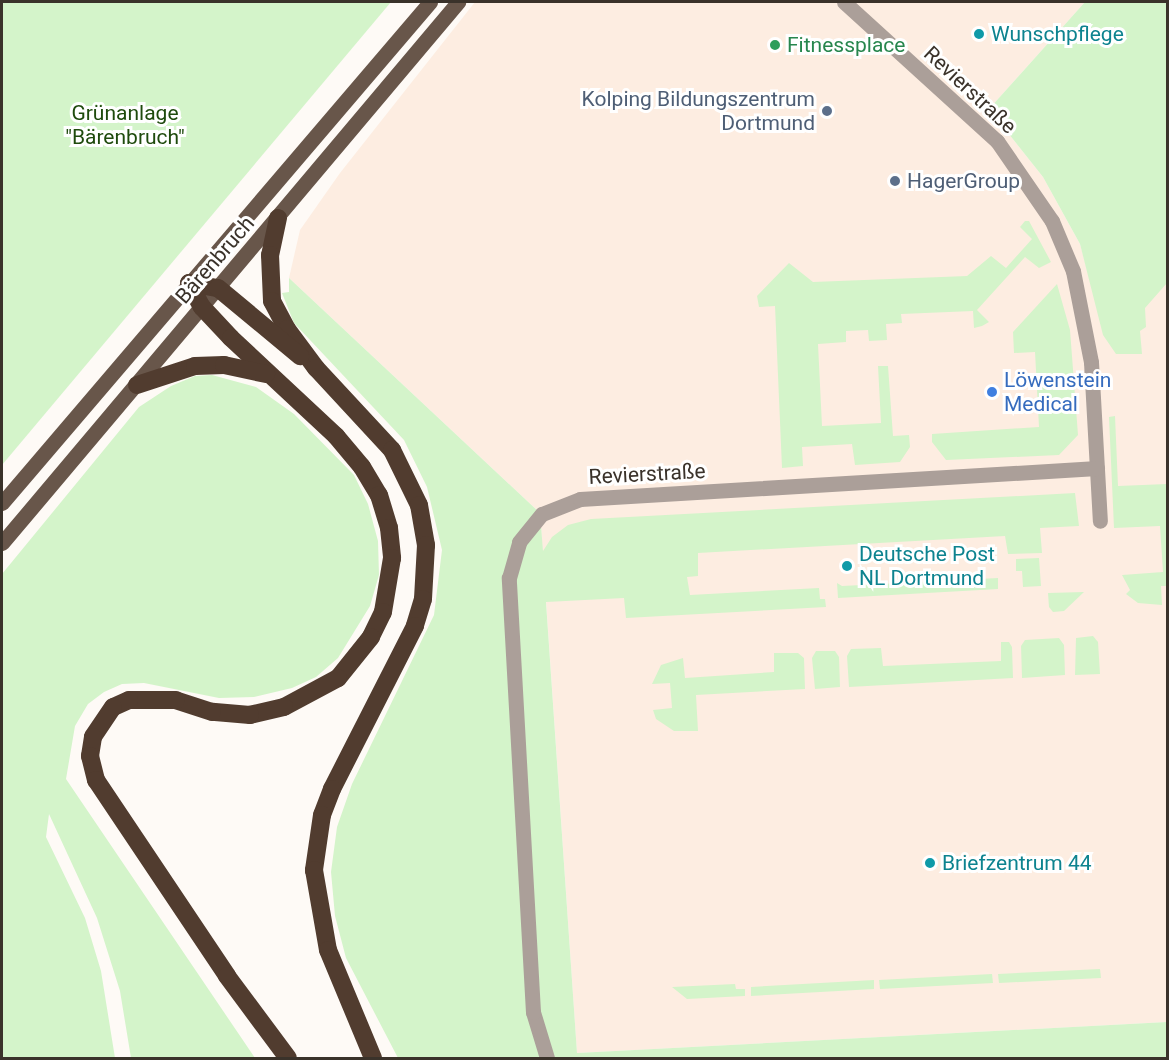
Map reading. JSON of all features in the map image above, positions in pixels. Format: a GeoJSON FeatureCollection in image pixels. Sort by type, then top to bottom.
{"type":"FeatureCollection","features":[{"type":"Feature","properties":{"kind":"highway"},"geometry":{"type":"LineString","coordinates":[[278,218],[270,255],[272,301],[287,328],[316,368],[375,428],[405,471],[419,505],[426,545],[426,571],[415,626],[332,789],[322,815],[314,870],[327,950],[373,1059]]}},
{"type":"Feature","properties":{"kind":"highway"},"geometry":{"type":"LineString","coordinates":[[189,283],[218,288],[277,340],[316,368]]}},
{"type":"Feature","properties":{"kind":"highway"},"geometry":{"type":"LineString","coordinates":[[189,283],[202,307],[269,375],[336,436],[362,467],[379,495],[392,558],[383,612],[371,637],[338,678],[285,707],[250,716],[212,712],[176,700],[129,700],[113,707],[102,720],[93,737],[90,756],[96,780],[122,822],[288,1059]]}},
{"type":"Feature","properties":{"kind":"highway"},"geometry":{"type":"LineString","coordinates":[[137,385],[195,366],[243,367],[269,375]]}},
{"type":"Feature","properties":{"kind":"main road","name":"Bärenbruch"},"geometry":{"type":"LineString","coordinates":[[2,503],[430,2]]}},
{"type":"Feature","properties":{"kind":"main road","name":"Bärenbruch"},"geometry":{"type":"LineString","coordinates":[[2,543],[458,2]]}},
{"type":"Feature","properties":{"kind":"street","name":"Revierstraße"},"geometry":{"type":"LineString","coordinates":[[844,2],[997,141],[1052,221],[1073,271],[1091,362],[1100,521]]}},
{"type":"Feature","properties":{"kind":"street","name":"Revierstraße"},"geometry":{"type":"LineString","coordinates":[[548,1059],[533,1012],[509,578],[519,542],[542,514],[580,499],[1097,468]]}},
{"type":"Feature","properties":{"kind":"shaded area"},"geometry":{"type":"Polygon","coordinates":[[[475,2],[1085,2],[989,109],[1043,177],[1080,244],[1106,337],[1167,272],[1167,1022],[577,1053],[540,513],[289,278],[300,230],[340,173],[475,2]]]}},
{"type":"Feature","properties":{"kind":"green space","name":"Grünanlage \"Bärenbruch\""},"geometry":{"type":"Polygon","coordinates":[[[2,2],[391,2],[2,465],[2,2]]]}},
{"type":"Feature","properties":{"kind":"green space"},"geometry":{"type":"Polygon","coordinates":[[[1085,2],[1167,2],[1167,283],[1145,308],[1146,327],[1140,331],[1142,354],[1116,354],[1103,335],[1080,244],[1043,177],[989,109],[1085,2]]]}},
{"type":"Feature","properties":{"kind":"green space"},"geometry":{"type":"Polygon","coordinates":[[[1025,221],[1029,221],[1051,262],[1039,268],[1025,257],[977,310],[989,322],[974,328],[973,311],[901,314],[902,323],[886,324],[887,340],[869,341],[868,330],[846,331],[846,342],[818,344],[822,426],[881,423],[878,366],[888,366],[893,436],[909,435],[910,447],[900,462],[855,465],[852,444],[802,447],[803,466],[782,468],[775,306],[759,307],[757,296],[789,263],[813,282],[967,276],[991,256],[1006,268],[1032,239],[1020,227],[1025,221]]]}},
{"type":"Feature","properties":{"kind":"green space"},"geometry":{"type":"Polygon","coordinates":[[[289,278],[540,513],[543,551],[552,537],[568,525],[591,519],[1075,493],[1079,526],[1040,528],[1042,553],[1008,554],[1005,536],[698,553],[698,576],[687,577],[690,595],[819,588],[820,599],[825,599],[826,607],[626,618],[624,598],[546,602],[577,1053],[1167,1022],[1167,1058],[398,1058],[346,958],[335,916],[331,872],[337,827],[352,784],[434,615],[442,550],[427,487],[404,440],[294,323],[282,293],[289,292],[289,278]]]}},
{"type":"Feature","properties":{"kind":"green space"},"geometry":{"type":"Polygon","coordinates":[[[1057,284],[1070,330],[1078,435],[1059,455],[946,460],[932,442],[932,434],[1039,427],[1035,352],[1014,353],[1013,332],[1057,284]]]}},
{"type":"Feature","properties":{"kind":"green space"},"geometry":{"type":"Polygon","coordinates":[[[212,375],[256,387],[294,414],[354,475],[368,504],[378,541],[379,575],[370,606],[338,658],[316,677],[292,688],[254,697],[219,698],[144,683],[122,684],[104,692],[88,704],[75,726],[66,779],[255,1058],[131,1058],[120,991],[97,918],[49,814],[46,837],[85,918],[101,971],[115,1058],[2,1058],[2,574],[139,407],[171,386],[195,376],[212,375]]]}},
{"type":"Feature","properties":{"kind":"green space"},"geometry":{"type":"Polygon","coordinates":[[[1115,416],[1118,486],[1167,484],[1168,586],[1161,586],[1162,605],[1138,603],[1126,594],[1130,590],[1122,575],[1163,572],[1160,526],[1114,528],[1109,417],[1115,416]]]}},
{"type":"Feature","properties":{"kind":"green space"},"geometry":{"type":"Polygon","coordinates":[[[1039,558],[1041,586],[1023,587],[1022,571],[1016,571],[1016,559],[1039,558]]]}},
{"type":"Feature","properties":{"kind":"green space"},"geometry":{"type":"Polygon","coordinates":[[[998,578],[998,589],[838,598],[837,583],[842,586],[998,578]]]}},
{"type":"Feature","properties":{"kind":"green space"},"geometry":{"type":"Polygon","coordinates":[[[1084,592],[1064,611],[1053,612],[1049,607],[1048,593],[1084,592]]]}},
{"type":"Feature","properties":{"kind":"green space"},"geometry":{"type":"Polygon","coordinates":[[[1093,636],[1098,642],[1100,674],[1075,675],[1076,638],[1093,636]]]}},
{"type":"Feature","properties":{"kind":"green space"},"geometry":{"type":"Polygon","coordinates":[[[1059,638],[1064,645],[1065,675],[1022,678],[1021,646],[1025,640],[1059,638]]]}},
{"type":"Feature","properties":{"kind":"green space"},"geometry":{"type":"Polygon","coordinates":[[[1001,642],[1009,642],[1012,647],[1013,678],[849,687],[847,656],[851,649],[881,648],[883,666],[1001,661],[1001,642]]]}},
{"type":"Feature","properties":{"kind":"green space"},"geometry":{"type":"Polygon","coordinates":[[[816,651],[835,651],[839,657],[840,687],[815,689],[812,658],[816,651]]]}},
{"type":"Feature","properties":{"kind":"green space"},"geometry":{"type":"Polygon","coordinates":[[[774,653],[798,653],[804,658],[805,689],[696,695],[698,731],[674,731],[656,719],[653,710],[672,708],[670,683],[652,684],[661,665],[683,658],[685,678],[774,672],[774,653]]]}},
{"type":"Feature","properties":{"kind":"green space"},"geometry":{"type":"Polygon","coordinates":[[[1100,969],[1101,978],[999,983],[998,974],[1100,969]]]}},
{"type":"Feature","properties":{"kind":"green space"},"geometry":{"type":"Polygon","coordinates":[[[992,974],[993,983],[880,989],[879,980],[992,974]]]}},
{"type":"Feature","properties":{"kind":"green space"},"geometry":{"type":"Polygon","coordinates":[[[874,980],[874,989],[751,996],[751,987],[874,980]]]}},
{"type":"Feature","properties":{"kind":"green space"},"geometry":{"type":"Polygon","coordinates":[[[735,984],[736,989],[745,989],[745,996],[687,999],[672,987],[735,984]]]}},
{"type":"Feature","properties":{"kind":"place","name":"Wunschpflege"},"geometry":{"type":"Point","coordinates":[979,34]}},
{"type":"Feature","properties":{"kind":"place","name":"Fitnessplace"},"geometry":{"type":"Point","coordinates":[775,45]}},
{"type":"Feature","properties":{"kind":"place","name":"Kolping Bildungszentrum Dortmund"},"geometry":{"type":"Point","coordinates":[827,111]}},
{"type":"Feature","properties":{"kind":"place","name":"HagerGroup"},"geometry":{"type":"Point","coordinates":[895,181]}},
{"type":"Feature","properties":{"kind":"place","name":"Löwenstein Medical"},"geometry":{"type":"Point","coordinates":[992,392]}},
{"type":"Feature","properties":{"kind":"place","name":"Deutsche Post NL Dortmund"},"geometry":{"type":"Point","coordinates":[847,566]}},
{"type":"Feature","properties":{"kind":"place","name":"Briefzentrum 44"},"geometry":{"type":"Point","coordinates":[930,863]}}]}
